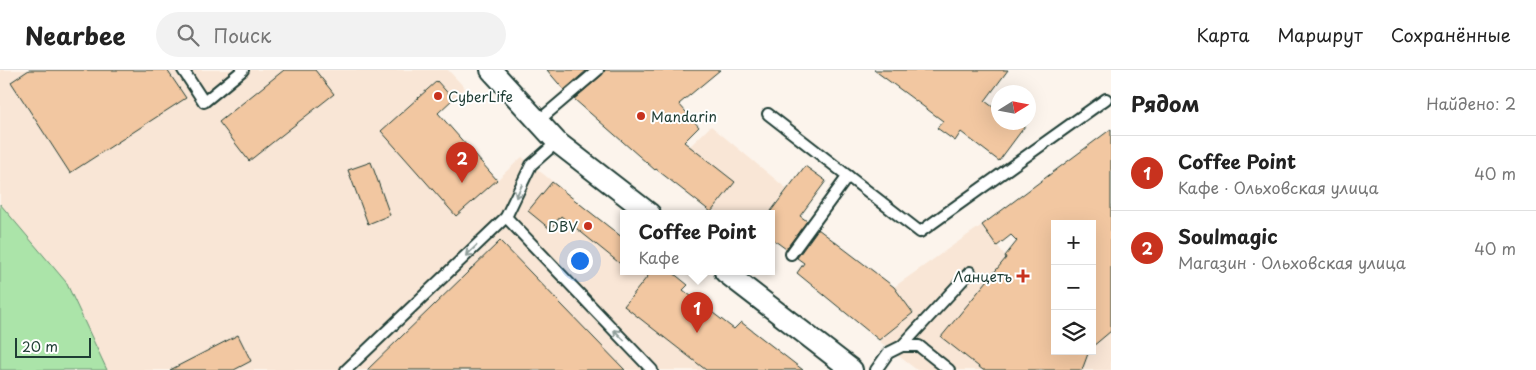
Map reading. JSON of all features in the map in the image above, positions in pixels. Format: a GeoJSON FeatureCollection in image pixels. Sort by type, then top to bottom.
{"type":"FeatureCollection","features":[{"type":"Feature","properties":{"kind":"street"},"geometry":{"type":"LineString","coordinates":[[491,70],[557,142],[645,210]]}},
{"type":"Feature","properties":{"kind":"street"},"geometry":{"type":"LineString","coordinates":[[729,275],[852,370]]}},
{"type":"Feature","properties":{"kind":"lane"},"geometry":{"type":"LineString","coordinates":[[184,70],[204,102],[243,70]]}},
{"type":"Feature","properties":{"kind":"lane"},"geometry":{"type":"LineString","coordinates":[[537,122],[598,70]]}},
{"type":"Feature","properties":{"kind":"lane"},"geometry":{"type":"LineString","coordinates":[[768,114],[920,232],[1106,99]]}},
{"type":"Feature","properties":{"kind":"lane"},"geometry":{"type":"LineString","coordinates":[[346,370],[506,217],[531,165],[557,142]]}},
{"type":"Feature","properties":{"kind":"lane"},"geometry":{"type":"LineString","coordinates":[[791,254],[848,176]]}},
{"type":"Feature","properties":{"kind":"lane"},"geometry":{"type":"LineString","coordinates":[[506,217],[652,370]]}},
{"type":"Feature","properties":{"kind":"lane"},"geometry":{"type":"LineString","coordinates":[[876,370],[888,353],[902,346],[970,272]]}},
{"type":"Feature","properties":{"kind":"lane"},"geometry":{"type":"LineString","coordinates":[[902,346],[919,346],[949,370]]}},
{"type":"Feature","properties":{"kind":"shaded area"},"geometry":{"type":"Polygon","coordinates":[[[0,70],[448,70],[465,88],[453,99],[437,81],[422,95],[497,180],[522,157],[620,236],[620,275],[676,275],[688,285],[683,290],[733,329],[741,322],[803,370],[107,370],[66,282],[0,204],[0,70]]]}},
{"type":"Feature","properties":{"kind":"shaded area"},"geometry":{"type":"Polygon","coordinates":[[[711,126],[787,189],[771,210],[708,210],[666,177],[690,146],[711,126]]]}},
{"type":"Feature","properties":{"kind":"shaded area"},"geometry":{"type":"Polygon","coordinates":[[[1100,185],[1111,199],[1111,370],[917,370],[879,341],[913,313],[894,287],[982,225],[1007,258],[1051,223],[1051,355],[1096,355],[1096,220],[1055,220],[1100,185]]]}},
{"type":"Feature","properties":{"kind":"green space"},"geometry":{"type":"Polygon","coordinates":[[[0,204],[66,282],[107,370],[0,370],[0,204]]]}},
{"type":"Feature","properties":{"kind":"building"},"geometry":{"type":"Polygon","coordinates":[[[29,70],[167,70],[186,98],[70,173],[11,82],[29,70]]]}},
{"type":"Feature","properties":{"kind":"building"},"geometry":{"type":"Polygon","coordinates":[[[284,70],[315,70],[334,94],[249,161],[219,122],[284,70]]]}},
{"type":"Feature","properties":{"kind":"building"},"geometry":{"type":"Polygon","coordinates":[[[547,70],[587,70],[564,90],[547,70]]]}},
{"type":"Feature","properties":{"kind":"building","name":"Mandarin"},"geometry":{"type":"Polygon","coordinates":[[[605,70],[720,70],[679,104],[699,127],[684,142],[735,182],[713,210],[708,210],[655,170],[574,99],[602,75],[605,70]]]}},
{"type":"Feature","properties":{"kind":"building"},"geometry":{"type":"Polygon","coordinates":[[[874,70],[1008,70],[997,85],[991,85],[991,93],[985,101],[991,106],[991,130],[1022,130],[999,161],[961,132],[955,141],[937,128],[943,121],[874,70]]]}},
{"type":"Feature","properties":{"kind":"building"},"geometry":{"type":"Polygon","coordinates":[[[437,81],[453,99],[438,113],[497,180],[456,216],[381,131],[437,81]]]}},
{"type":"Feature","properties":{"kind":"building"},"geometry":{"type":"Polygon","coordinates":[[[1111,129],[1111,331],[1096,344],[1096,220],[1051,220],[1051,355],[1088,355],[1082,370],[983,370],[941,337],[1006,258],[1005,256],[1017,241],[1011,235],[997,246],[982,225],[1111,129]]]}},
{"type":"Feature","properties":{"kind":"building"},"geometry":{"type":"Polygon","coordinates":[[[371,162],[390,215],[368,224],[348,170],[371,162]]]}},
{"type":"Feature","properties":{"kind":"building"},"geometry":{"type":"Polygon","coordinates":[[[805,166],[826,181],[800,216],[807,221],[786,249],[775,241],[775,210],[772,210],[805,166]]]}},
{"type":"Feature","properties":{"kind":"building"},"geometry":{"type":"Polygon","coordinates":[[[552,182],[620,236],[620,264],[561,216],[550,229],[528,211],[552,182]]]}},
{"type":"Feature","properties":{"kind":"building"},"geometry":{"type":"Polygon","coordinates":[[[818,229],[894,287],[913,313],[879,340],[797,273],[804,263],[797,258],[818,229]]]}},
{"type":"Feature","properties":{"kind":"building"},"geometry":{"type":"Polygon","coordinates":[[[500,241],[625,370],[367,370],[500,241]]]}},
{"type":"Feature","properties":{"kind":"building"},"geometry":{"type":"Polygon","coordinates":[[[649,275],[676,275],[688,285],[683,290],[734,329],[741,322],[803,370],[706,370],[624,306],[649,275]]]}},
{"type":"Feature","properties":{"kind":"building"},"geometry":{"type":"Polygon","coordinates":[[[238,335],[251,361],[234,370],[170,370],[238,335]]]}},
{"type":"Feature","properties":{"kind":"place","name":"CyberLife"},"geometry":{"type":"Point","coordinates":[438,96]}},
{"type":"Feature","properties":{"kind":"place","name":"Mandarin"},"geometry":{"type":"Point","coordinates":[641,116]}},
{"type":"Feature","properties":{"kind":"place","name":"Soulmagic"},"geometry":{"type":"Point","coordinates":[462,183]}},
{"type":"Feature","properties":{"kind":"place","name":"DBV"},"geometry":{"type":"Point","coordinates":[588,226]}},
{"type":"Feature","properties":{"kind":"place","name":"Ланцетъ"},"geometry":{"type":"Point","coordinates":[1023,276]}},
{"type":"Feature","properties":{"kind":"place","name":"Coffee Point"},"geometry":{"type":"Point","coordinates":[697,333]}}]}
